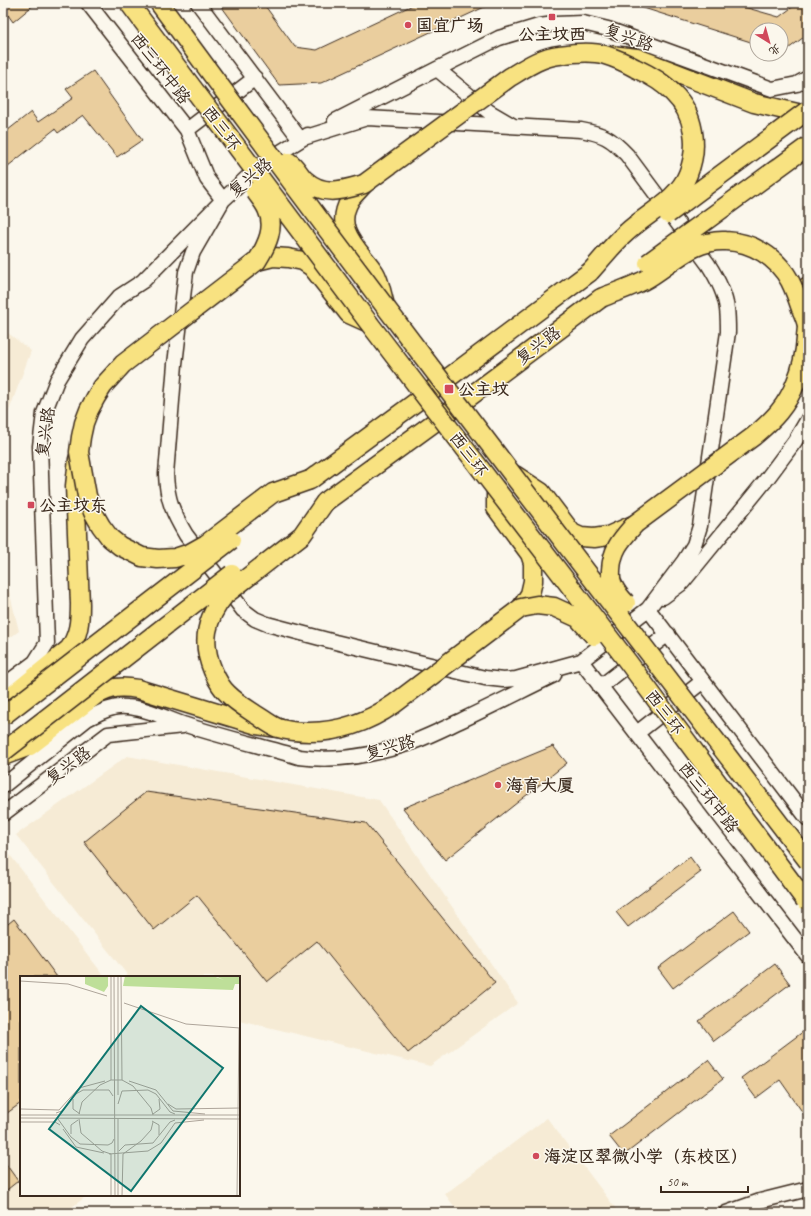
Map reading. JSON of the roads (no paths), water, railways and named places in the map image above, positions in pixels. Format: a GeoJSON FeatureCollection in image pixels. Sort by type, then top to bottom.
{"type":"FeatureCollection","features":[{"type":"Feature","properties":{"kind":"highway","name":"西三环"},"geometry":{"type":"LineString","coordinates":[[129,3],[369,323],[628,662],[806,902]]}},
{"type":"Feature","properties":{"kind":"highway","name":"西三环"},"geometry":{"type":"LineString","coordinates":[[159,3],[386,308],[808,861]]}},
{"type":"Feature","properties":{"kind":"highway"},"geometry":{"type":"LineString","coordinates":[[386,308],[376,274],[347,235],[345,216],[351,200],[364,184],[510,77],[529,65],[557,55],[604,55],[637,58],[754,103],[805,112]]}},
{"type":"Feature","properties":{"kind":"highway"},"geometry":{"type":"LineString","coordinates":[[590,272],[627,232],[676,193],[684,184],[689,174],[695,147],[694,134],[690,120],[683,105],[673,92],[644,72],[604,55]]}},
{"type":"Feature","properties":{"kind":"highway","name":"复兴路"},"geometry":{"type":"LineString","coordinates":[[3,716],[310,480],[805,112]]}},
{"type":"Feature","properties":{"kind":"highway","name":"复兴路"},"geometry":{"type":"LineString","coordinates":[[3,752],[325,502],[808,146]]}},
{"type":"Feature","properties":{"kind":"highway"},"geometry":{"type":"LineString","coordinates":[[268,151],[291,162],[305,180],[314,186],[327,191],[343,190],[364,184]]}},
{"type":"Feature","properties":{"kind":"highway"},"geometry":{"type":"LineString","coordinates":[[3,703],[69,649],[78,634],[80,604],[75,486],[84,423],[96,397],[111,376],[123,364],[257,261],[269,238],[271,216],[267,207],[253,189],[248,163]]}},
{"type":"Feature","properties":{"kind":"highway"},"geometry":{"type":"LineString","coordinates":[[601,298],[647,279],[686,251],[712,242],[738,242],[751,246],[766,254],[776,262],[789,279],[807,326]]}},
{"type":"Feature","properties":{"kind":"highway"},"geometry":{"type":"LineString","coordinates":[[257,261],[273,257],[303,261],[312,267],[349,314],[369,323]]}},
{"type":"Feature","properties":{"kind":"highway"},"geometry":{"type":"LineString","coordinates":[[645,648],[643,626],[615,589],[611,580],[612,560],[615,550],[621,540],[635,524],[754,436],[781,410],[797,381],[802,364],[807,326],[808,286]]}},
{"type":"Feature","properties":{"kind":"highway"},"geometry":{"type":"LineString","coordinates":[[79,452],[87,496],[93,512],[101,526],[110,538],[126,549],[142,557],[158,559],[175,558],[190,553],[206,544],[273,493],[310,480]]}},
{"type":"Feature","properties":{"kind":"highway"},"geometry":{"type":"LineString","coordinates":[[511,473],[541,492],[572,533],[581,537],[594,538],[608,536],[635,524]]}},
{"type":"Feature","properties":{"kind":"highway"},"geometry":{"type":"LineString","coordinates":[[3,756],[30,746],[96,695],[108,689],[118,687],[138,689],[257,725],[303,732],[327,731],[348,727],[372,717],[394,704],[521,608],[530,594],[533,581],[533,563],[530,554],[496,508],[496,489]]}},
{"type":"Feature","properties":{"kind":"highway"},"geometry":{"type":"LineString","coordinates":[[278,728],[239,704],[227,694],[220,684],[208,656],[206,637],[208,624],[217,604],[225,595],[302,535],[325,502]]}},
{"type":"Feature","properties":{"kind":"highway"},"geometry":{"type":"LineString","coordinates":[[521,608],[537,605],[554,607],[578,618],[586,625],[610,656],[628,662]]}},
{"type":"Feature","properties":{"kind":"street","name":"西三环中路"},"geometry":{"type":"LineString","coordinates":[[88,3],[187,130],[207,179],[223,200]]}},
{"type":"Feature","properties":{"kind":"street"},"geometry":{"type":"LineString","coordinates":[[198,3],[300,139],[367,118],[581,130],[605,136],[616,143],[627,154],[708,264],[721,289],[727,309],[728,332],[700,526],[694,545],[688,556],[648,609]]}},
{"type":"Feature","properties":{"kind":"street","name":"复兴路"},"geometry":{"type":"LineString","coordinates":[[3,686],[35,662],[47,643],[40,446],[44,413],[57,380],[82,340],[112,304],[120,296],[143,281],[223,200],[263,163],[300,139],[436,69],[500,38],[539,26],[582,23],[608,29],[772,89],[797,84],[808,78]]}},
{"type":"Feature","properties":{"kind":"street"},"geometry":{"type":"LineString","coordinates":[[436,69],[488,111],[514,126]]}},
{"type":"Feature","properties":{"kind":"street"},"geometry":{"type":"LineString","coordinates":[[187,130],[255,78]]}},
{"type":"Feature","properties":{"kind":"street"},"geometry":{"type":"LineString","coordinates":[[223,200],[201,236],[191,256],[186,272],[175,364],[166,484],[167,494],[174,516],[186,535],[243,610],[255,620],[335,642],[493,680],[516,679],[581,661],[682,583],[766,480],[795,442],[808,419]]}},
{"type":"Feature","properties":{"kind":"street"},"geometry":{"type":"LineString","coordinates":[[648,609],[808,819]]}},
{"type":"Feature","properties":{"kind":"street"},"geometry":{"type":"LineString","coordinates":[[600,687],[668,634]]}},
{"type":"Feature","properties":{"kind":"street","name":"西三环中路"},"geometry":{"type":"LineString","coordinates":[[581,661],[808,956]]}},
{"type":"Feature","properties":{"kind":"street","name":"复兴路"},"geometry":{"type":"LineString","coordinates":[[3,786],[87,719],[114,708],[127,706],[142,709],[187,725],[298,757],[316,759],[357,756],[377,753],[414,742],[483,710],[581,661]]}},
{"type":"Feature","properties":{"kind":"street"},"geometry":{"type":"LineString","coordinates":[[637,733],[703,681]]}},
{"type":"Feature","properties":{"kind":"street","name":"复兴路"},"geometry":{"type":"LineString","coordinates":[[3,814],[108,734],[187,725]]}},
{"type":"Feature","properties":{"kind":"street"},"geometry":{"type":"LineString","coordinates":[[726,1213],[760,1201],[808,1189]]}},
{"type":"Feature","properties":{"kind":"place","name":"公主坟西"},"geometry":{"type":"Point","coordinates":[552,17]}},
{"type":"Feature","properties":{"kind":"place","name":"国宜广场"},"geometry":{"type":"Point","coordinates":[408,25]}},
{"type":"Feature","properties":{"kind":"place","name":"公主坟"},"geometry":{"type":"Point","coordinates":[449,389]}},
{"type":"Feature","properties":{"kind":"place","name":"公主坟东"},"geometry":{"type":"Point","coordinates":[31,505]}},
{"type":"Feature","properties":{"kind":"place","name":"海育大厦"},"geometry":{"type":"Point","coordinates":[498,785]}},
{"type":"Feature","properties":{"kind":"place","name":"海淀区翠微小学（东校区）"},"geometry":{"type":"Point","coordinates":[536,1156]}}]}
